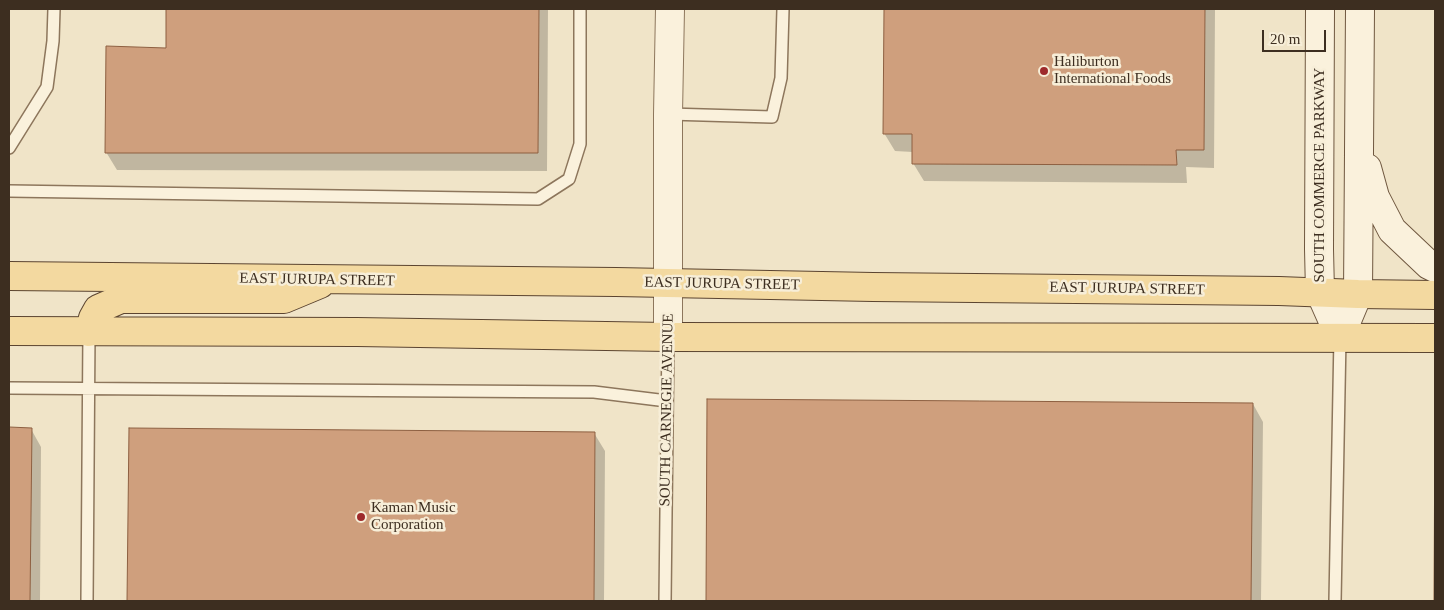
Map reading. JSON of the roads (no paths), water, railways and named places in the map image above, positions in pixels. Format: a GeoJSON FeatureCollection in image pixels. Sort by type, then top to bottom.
{"type":"FeatureCollection","features":[{"type":"Feature","properties":{"kind":"main road","name":"SOUTH CARNEGIE AVENUE"},"geometry":{"type":"LineString","coordinates":[[668,337],[670,9]]}},
{"type":"Feature","properties":{"kind":"main road","name":"SOUTH COMMERCE PARKWAY"},"geometry":{"type":"LineString","coordinates":[[1320,9],[1320,292],[1340,337]]}},
{"type":"Feature","properties":{"kind":"main road","name":"SOUTH COMMERCE PARKWAY"},"geometry":{"type":"LineString","coordinates":[[1340,337],[1358,294],[1360,9]]}},
{"type":"Feature","properties":{"kind":"main road"},"geometry":{"type":"LineString","coordinates":[[1359,135],[1375,197],[1392,230],[1429,265],[1435,268]]}},
{"type":"Feature","properties":{"kind":"main road","name":"EAST JURUPA STREET"},"geometry":{"type":"LineString","coordinates":[[9,276],[668,283],[854,287],[1279,290],[1435,296]]}},
{"type":"Feature","properties":{"kind":"main road"},"geometry":{"type":"LineString","coordinates":[[90,332],[93,318],[98,309],[121,299],[284,299],[331,280]]}},
{"type":"Feature","properties":{"kind":"main road"},"geometry":{"type":"LineString","coordinates":[[9,331],[357,332],[668,337],[1435,338]]}},
{"type":"Feature","properties":{"kind":"lane"},"geometry":{"type":"LineString","coordinates":[[9,148],[47,86],[54,41],[54,9]]}},
{"type":"Feature","properties":{"kind":"lane"},"geometry":{"type":"LineString","coordinates":[[9,191],[538,199],[570,179],[580,144],[580,9]]}},
{"type":"Feature","properties":{"kind":"lane"},"geometry":{"type":"LineString","coordinates":[[668,114],[772,117],[781,78],[783,9]]}},
{"type":"Feature","properties":{"kind":"lane"},"geometry":{"type":"LineString","coordinates":[[87,601],[90,332]]}},
{"type":"Feature","properties":{"kind":"lane","name":"SOUTH CARNEGIE AVENUE"},"geometry":{"type":"LineString","coordinates":[[665,601],[668,337]]}},
{"type":"Feature","properties":{"kind":"lane","name":"SOUTH COMMERCE PARKWAY"},"geometry":{"type":"LineString","coordinates":[[1335,601],[1340,337]]}},
{"type":"Feature","properties":{"kind":"lane"},"geometry":{"type":"LineString","coordinates":[[9,388],[594,392],[667,401]]}},
{"type":"Feature","properties":{"kind":"place","name":"Haliburton International Foods"},"geometry":{"type":"Point","coordinates":[1044,71]}},
{"type":"Feature","properties":{"kind":"place","name":"Kaman Music Corporation"},"geometry":{"type":"Point","coordinates":[361,517]}}]}
